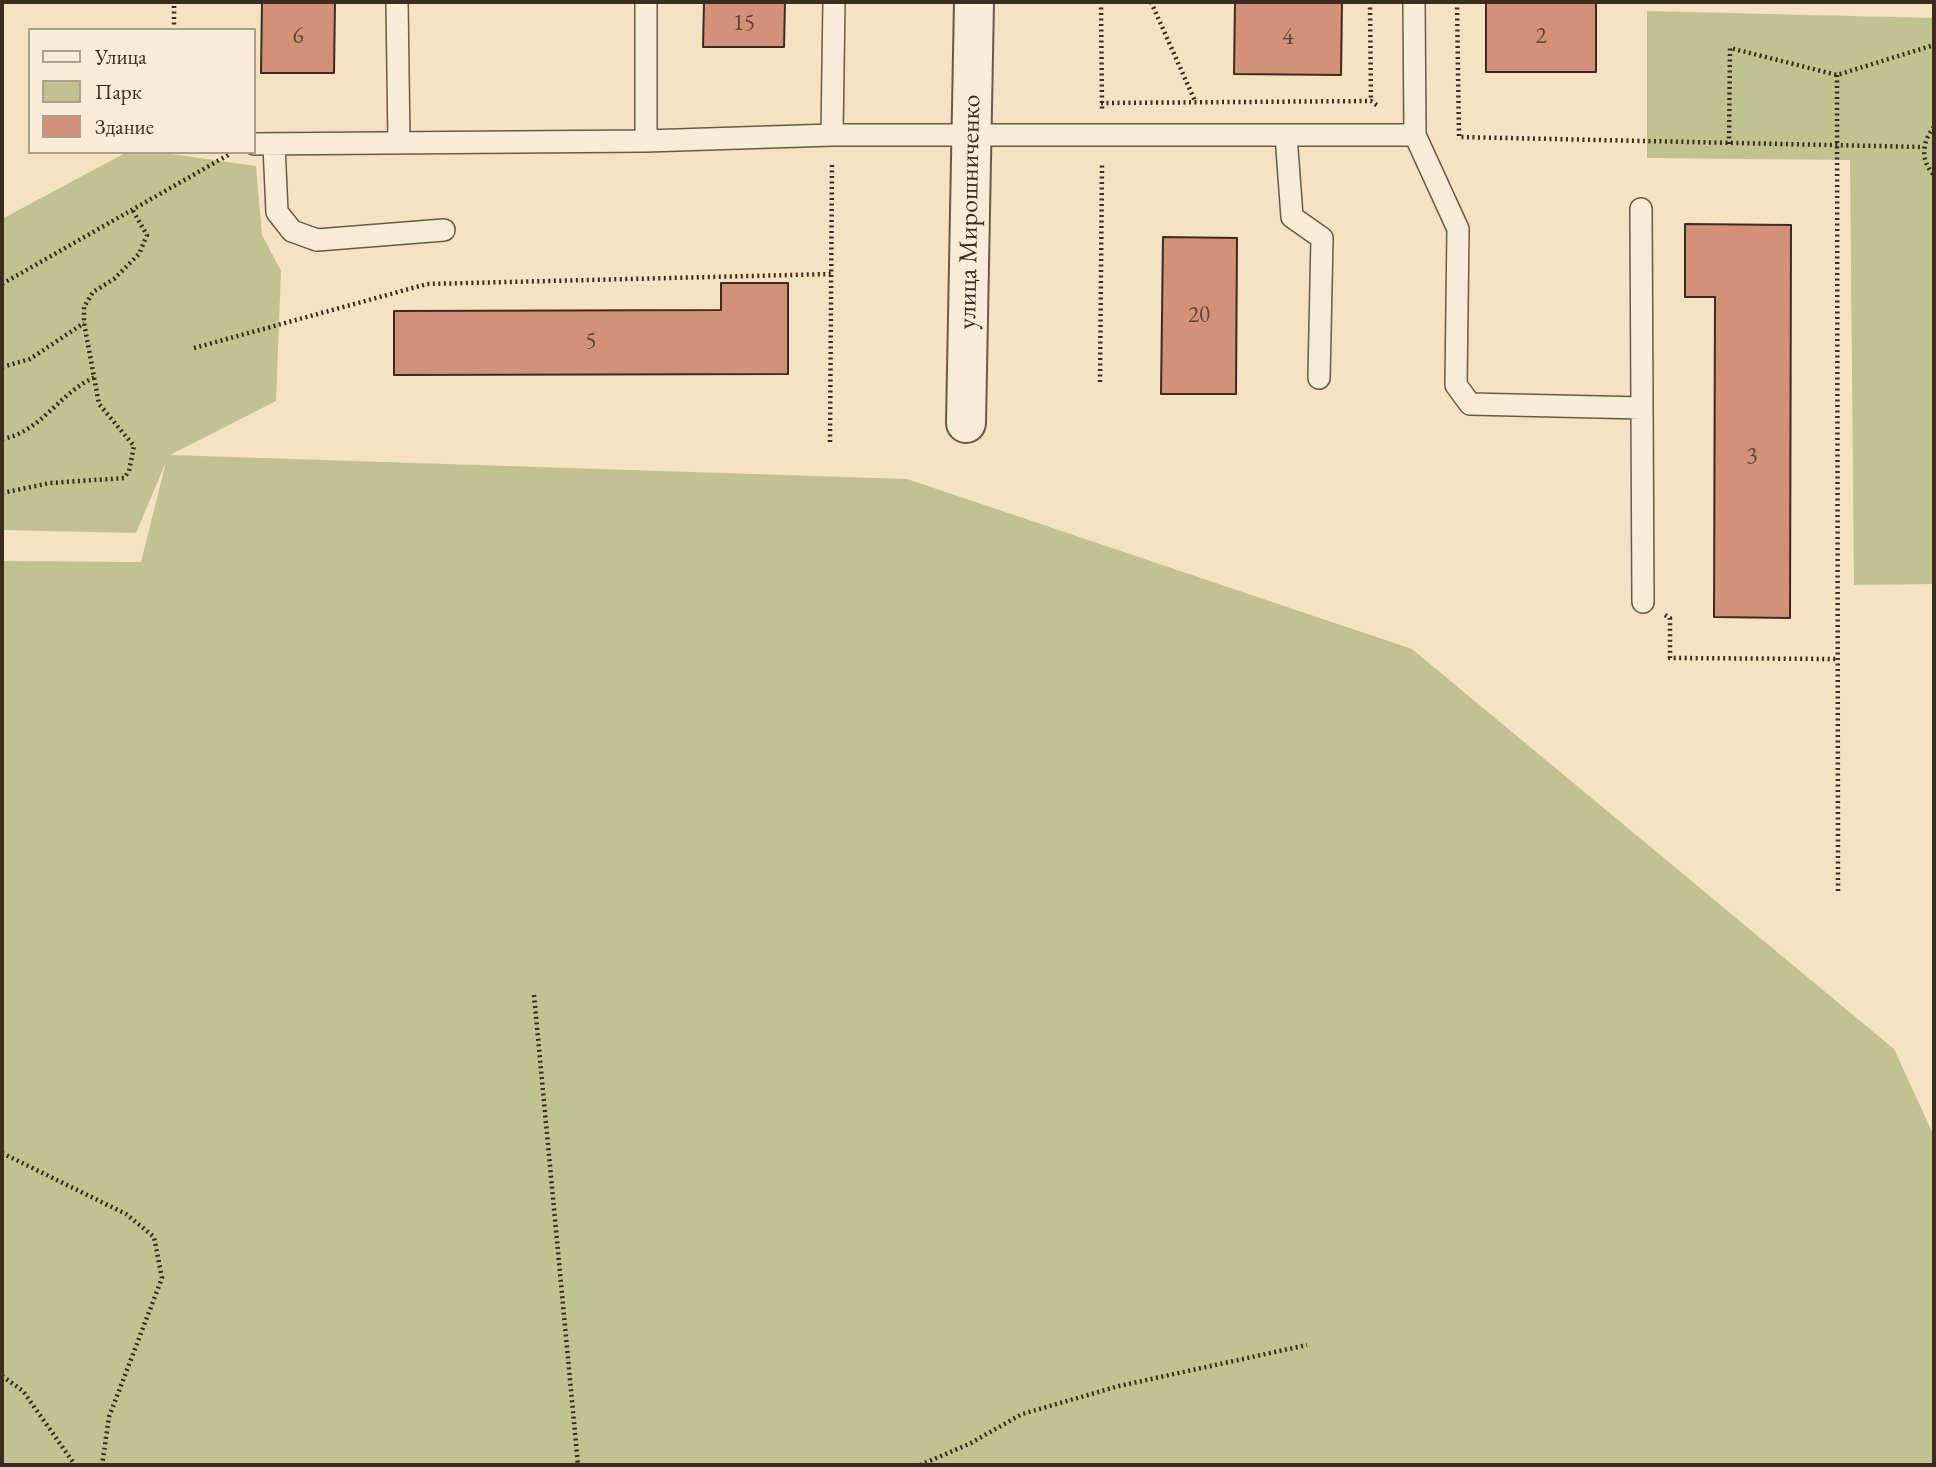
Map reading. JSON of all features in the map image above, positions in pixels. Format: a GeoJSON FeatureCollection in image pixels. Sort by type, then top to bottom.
{"type":"FeatureCollection","features":[{"type":"Feature","properties":{"kind":"street","name":"улица Мирошниченко"},"geometry":{"type":"LineString","coordinates":[[966,423],[974,2]]}},
{"type":"Feature","properties":{"kind":"lane"},"geometry":{"type":"LineString","coordinates":[[397,2],[399,143]]}},
{"type":"Feature","properties":{"kind":"lane"},"geometry":{"type":"LineString","coordinates":[[646,2],[646,141]]}},
{"type":"Feature","properties":{"kind":"lane"},"geometry":{"type":"LineString","coordinates":[[832,135],[834,2]]}},
{"type":"Feature","properties":{"kind":"lane"},"geometry":{"type":"LineString","coordinates":[[1415,2],[1415,135],[1458,229],[1456,385],[1470,404],[1642,408]]}},
{"type":"Feature","properties":{"kind":"lane"},"geometry":{"type":"LineString","coordinates":[[444,230],[317,240],[292,231],[278,212],[264,144],[646,141],[832,135],[1415,135]]}},
{"type":"Feature","properties":{"kind":"lane"},"geometry":{"type":"LineString","coordinates":[[1286,135],[1292,217],[1322,238],[1319,378]]}},
{"type":"Feature","properties":{"kind":"lane"},"geometry":{"type":"LineString","coordinates":[[1641,209],[1643,602]]}},
{"type":"Feature","properties":{"kind":"path"},"geometry":{"type":"LineString","coordinates":[[174,2],[174,28]]}},
{"type":"Feature","properties":{"kind":"path"},"geometry":{"type":"LineString","coordinates":[[1100,382],[1101,2]]}},
{"type":"Feature","properties":{"kind":"path"},"geometry":{"type":"LineString","coordinates":[[1151,2],[1195,101]]}},
{"type":"Feature","properties":{"kind":"path"},"geometry":{"type":"LineString","coordinates":[[1370,2],[1371,101]]}},
{"type":"Feature","properties":{"kind":"path"},"geometry":{"type":"LineString","coordinates":[[1457,2],[1459,137],[1923,147]]}},
{"type":"Feature","properties":{"kind":"path"},"geometry":{"type":"LineString","coordinates":[[1729,144],[1730,48],[1837,75],[1934,45]]}},
{"type":"Feature","properties":{"kind":"path"},"geometry":{"type":"LineString","coordinates":[[1837,75],[1838,893]]}},
{"type":"Feature","properties":{"kind":"path"},"geometry":{"type":"LineString","coordinates":[[1934,127],[1923,147],[1925,161],[1934,175]]}},
{"type":"Feature","properties":{"kind":"path"},"geometry":{"type":"LineString","coordinates":[[830,442],[832,135]]}},
{"type":"Feature","properties":{"kind":"path"},"geometry":{"type":"LineString","coordinates":[[2,284],[229,154]]}},
{"type":"Feature","properties":{"kind":"path"},"geometry":{"type":"LineString","coordinates":[[2,493],[50,483],[124,478],[129,471],[134,446],[99,404],[84,323],[84,307],[93,292],[114,279],[144,247],[146,235],[132,209]]}},
{"type":"Feature","properties":{"kind":"path"},"geometry":{"type":"LineString","coordinates":[[194,348],[427,284],[831,274]]}},
{"type":"Feature","properties":{"kind":"path"},"geometry":{"type":"LineString","coordinates":[[2,366],[30,359],[84,323]]}},
{"type":"Feature","properties":{"kind":"path"},"geometry":{"type":"LineString","coordinates":[[2,439],[13,438],[34,426],[75,385],[95,376]]}},
{"type":"Feature","properties":{"kind":"path"},"geometry":{"type":"LineString","coordinates":[[1643,602],[1670,618],[1670,658],[1837,659]]}},
{"type":"Feature","properties":{"kind":"path"},"geometry":{"type":"LineString","coordinates":[[534,995],[578,1465]]}},
{"type":"Feature","properties":{"kind":"path"},"geometry":{"type":"LineString","coordinates":[[2,1153],[126,1214],[154,1237],[162,1278],[109,1417],[102,1465]]}},
{"type":"Feature","properties":{"kind":"path"},"geometry":{"type":"LineString","coordinates":[[920,1465],[969,1444],[1022,1414],[1119,1386],[1307,1345]]}},
{"type":"Feature","properties":{"kind":"path"},"geometry":{"type":"LineString","coordinates":[[2,1376],[23,1391],[75,1465]]}},
{"type":"Feature","properties":{"kind":"green space"},"geometry":{"type":"Polygon","coordinates":[[[1647,11],[1934,18],[1934,584],[1854,585],[1850,160],[1647,158],[1647,11]]]}},
{"type":"Feature","properties":{"kind":"green space"},"geometry":{"type":"Polygon","coordinates":[[[123,154],[171,154],[256,166],[262,235],[281,271],[276,401],[170,455],[907,479],[1412,649],[1894,1049],[1934,1136],[1934,1465],[2,1465],[2,561],[141,562],[166,462],[136,533],[2,530],[2,219],[123,154]]]}},
{"type":"Feature","properties":{"kind":"building"},"geometry":{"type":"Polygon","coordinates":[[[262,2],[335,2],[334,73],[261,73],[262,2]]]}},
{"type":"Feature","properties":{"kind":"building"},"geometry":{"type":"Polygon","coordinates":[[[704,2],[785,2],[784,47],[703,47],[704,2]]]}},
{"type":"Feature","properties":{"kind":"building"},"geometry":{"type":"Polygon","coordinates":[[[1235,2],[1342,2],[1341,75],[1234,74],[1235,2]]]}},
{"type":"Feature","properties":{"kind":"building"},"geometry":{"type":"Polygon","coordinates":[[[1486,2],[1596,2],[1596,72],[1486,72],[1486,2]]]}},
{"type":"Feature","properties":{"kind":"building"},"geometry":{"type":"Polygon","coordinates":[[[1685,224],[1791,225],[1790,618],[1714,617],[1715,297],[1685,297],[1685,224]]]}},
{"type":"Feature","properties":{"kind":"building"},"geometry":{"type":"Polygon","coordinates":[[[1163,237],[1237,238],[1236,394],[1161,394],[1163,237]]]}},
{"type":"Feature","properties":{"kind":"building"},"geometry":{"type":"Polygon","coordinates":[[[721,283],[788,283],[788,374],[394,375],[394,311],[721,310],[721,283]]]}}]}
